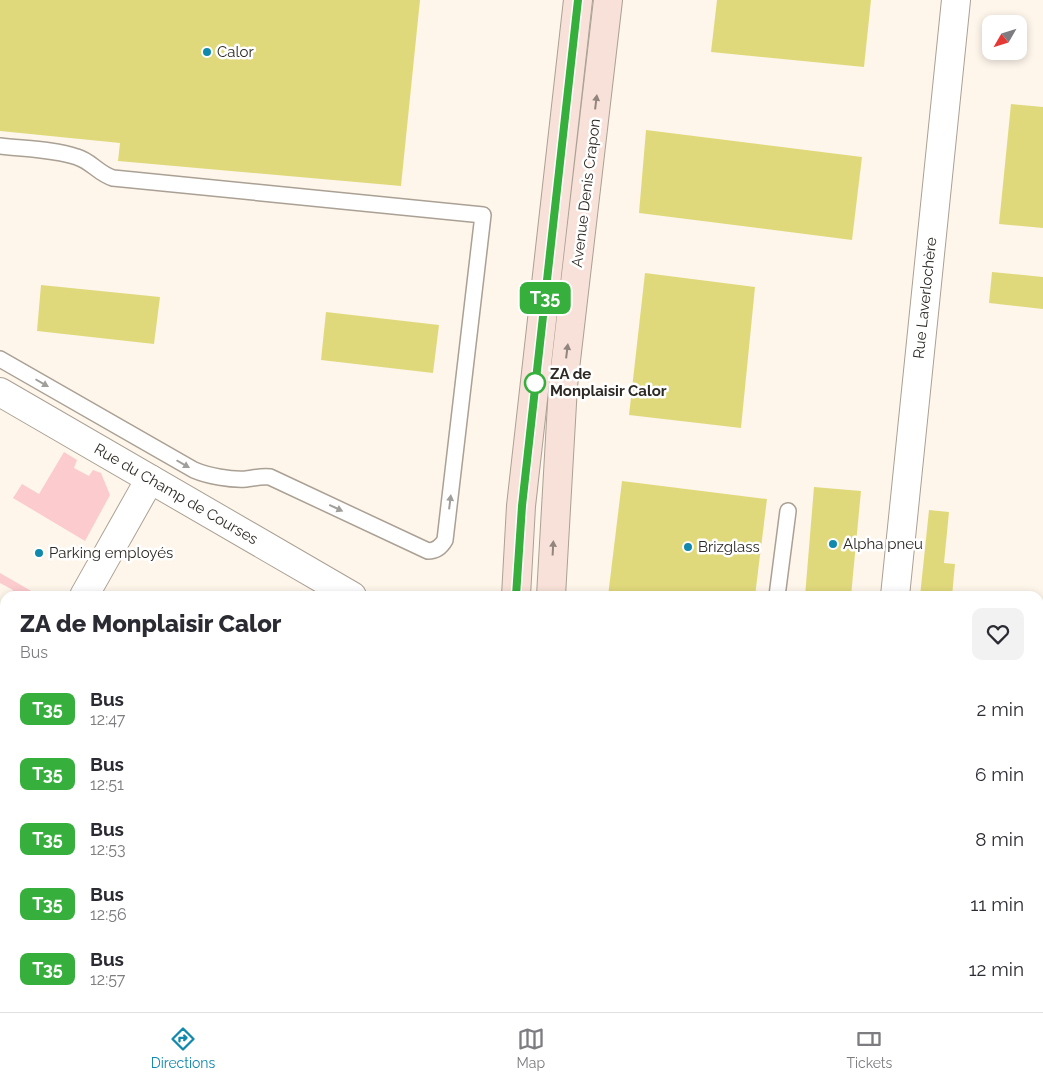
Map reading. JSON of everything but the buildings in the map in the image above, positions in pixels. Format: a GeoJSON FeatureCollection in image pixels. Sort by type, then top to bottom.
{"type":"FeatureCollection","features":[{"type":"Feature","properties":{"kind":"main road"},"geometry":{"type":"LineString","coordinates":[[516,591],[522,496],[578,0]]}},
{"type":"Feature","properties":{"kind":"main road","name":"Avenue Denis Crapon"},"geometry":{"type":"LineString","coordinates":[[551,591],[563,386],[608,0]]}},
{"type":"Feature","properties":{"kind":"street","name":"Rue Laverlochère"},"geometry":{"type":"LineString","coordinates":[[896,591],[956,0]]}},
{"type":"Feature","properties":{"kind":"street","name":"Rue du Champ de Courses"},"geometry":{"type":"LineString","coordinates":[[0,392],[343,591]]}},
{"type":"Feature","properties":{"kind":"street"},"geometry":{"type":"LineString","coordinates":[[87,591],[150,479]]}},
{"type":"Feature","properties":{"kind":"lane"},"geometry":{"type":"LineString","coordinates":[[0,146],[72,155],[91,164],[104,175],[113,178],[483,215],[445,540],[434,551],[428,551],[270,477],[262,476],[244,479],[206,475],[194,470],[0,359]]}},
{"type":"Feature","properties":{"kind":"lane"},"geometry":{"type":"LineString","coordinates":[[778,591],[788,511]]}},
{"type":"Feature","properties":{"kind":"shaded area"},"geometry":{"type":"Polygon","coordinates":[[[64,452],[77,460],[74,468],[89,476],[93,470],[101,473],[110,495],[85,541],[13,498],[22,484],[39,494],[64,452]]]}},
{"type":"Feature","properties":{"kind":"shaded area"},"geometry":{"type":"Polygon","coordinates":[[[0,573],[31,591],[12,591],[0,583],[0,573]]]}},
{"type":"Feature","properties":{"kind":"bus line","name":"T35"},"geometry":{"type":"LineString","coordinates":[[517,591],[522,506],[578,0]]}},
{"type":"Feature","properties":{"kind":"place","name":"Calor"},"geometry":{"type":"Point","coordinates":[207,52]}},
{"type":"Feature","properties":{"kind":"place","name":"ZA de Monplaisir Calor"},"geometry":{"type":"Point","coordinates":[535,383]}},
{"type":"Feature","properties":{"kind":"place","name":"Alpha pneu"},"geometry":{"type":"Point","coordinates":[833,544]}},
{"type":"Feature","properties":{"kind":"place","name":"Brizglass"},"geometry":{"type":"Point","coordinates":[688,547]}},
{"type":"Feature","properties":{"kind":"place","name":"Parking employés"},"geometry":{"type":"Point","coordinates":[39,553]}}]}
